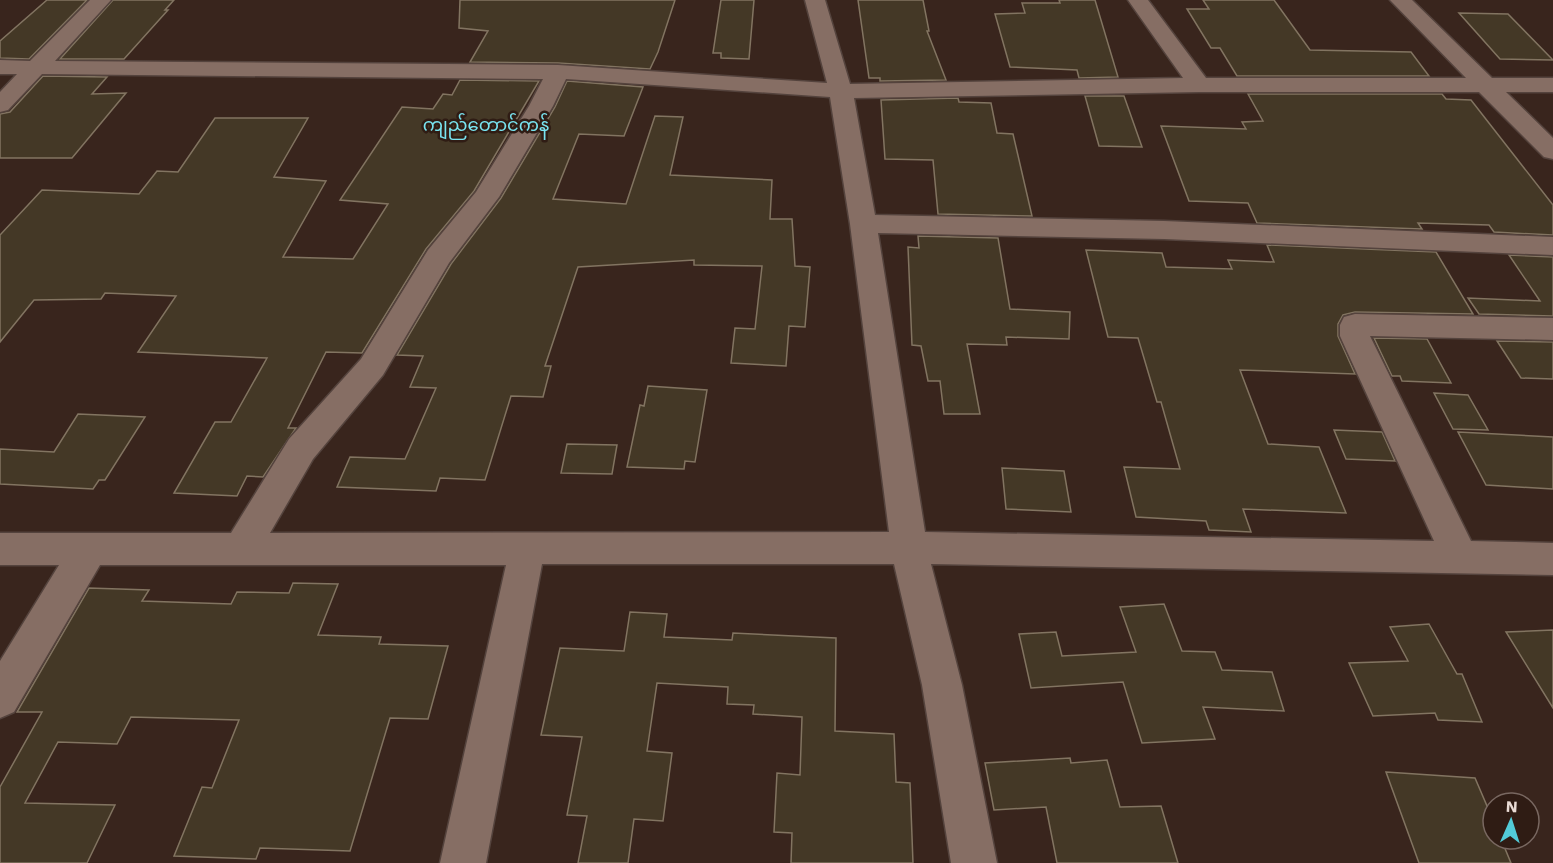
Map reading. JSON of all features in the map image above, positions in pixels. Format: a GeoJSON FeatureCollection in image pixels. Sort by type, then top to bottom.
{"type":"FeatureCollection","features":[{"type":"Feature","properties":{"kind":"street"},"geometry":{"type":"LineString","coordinates":[[0,105],[101,0]]}},
{"type":"Feature","properties":{"kind":"street"},"geometry":{"type":"LineString","coordinates":[[815,0],[841,91],[863,224],[909,548],[942,685],[974,863]]}},
{"type":"Feature","properties":{"kind":"street"},"geometry":{"type":"LineString","coordinates":[[1138,0],[1199,85]]}},
{"type":"Feature","properties":{"kind":"street"},"geometry":{"type":"LineString","coordinates":[[1400,0],[1553,152]]}},
{"type":"Feature","properties":{"kind":"street"},"geometry":{"type":"LineString","coordinates":[[0,68],[558,72],[841,91],[1199,85],[1553,85]]}},
{"type":"Feature","properties":{"kind":"street"},"geometry":{"type":"LineString","coordinates":[[242,549],[301,449],[372,367],[438,257],[486,197],[541,106],[558,72]]}},
{"type":"Feature","properties":{"kind":"street"},"geometry":{"type":"LineString","coordinates":[[863,224],[1164,230],[1553,246]]}},
{"type":"Feature","properties":{"kind":"street"},"geometry":{"type":"LineString","coordinates":[[1460,557],[1355,336],[1355,325],[1553,329]]}},
{"type":"Feature","properties":{"kind":"street"},"geometry":{"type":"LineString","coordinates":[[0,698],[90,548]]}},
{"type":"Feature","properties":{"kind":"street"},"geometry":{"type":"LineString","coordinates":[[0,549],[909,548],[1553,559]]}},
{"type":"Feature","properties":{"kind":"street"},"geometry":{"type":"LineString","coordinates":[[463,863],[527,550]]}},
{"type":"Feature","properties":{"kind":"building"},"geometry":{"type":"Polygon","coordinates":[[[47,0],[87,0],[29,59],[0,58],[0,41],[47,0]]]}},
{"type":"Feature","properties":{"kind":"building"},"geometry":{"type":"Polygon","coordinates":[[[113,0],[174,0],[165,10],[168,10],[124,59],[60,59],[113,0]]]}},
{"type":"Feature","properties":{"kind":"building"},"geometry":{"type":"Polygon","coordinates":[[[460,0],[675,0],[650,69],[558,63],[470,62],[488,31],[459,28],[460,0]]]}},
{"type":"Feature","properties":{"kind":"building"},"geometry":{"type":"Polygon","coordinates":[[[721,0],[754,0],[749,59],[721,58],[721,53],[713,53],[721,0]]]}},
{"type":"Feature","properties":{"kind":"building"},"geometry":{"type":"Polygon","coordinates":[[[858,0],[923,0],[929,31],[927,31],[946,80],[880,81],[880,78],[869,78],[858,0]]]}},
{"type":"Feature","properties":{"kind":"building"},"geometry":{"type":"Polygon","coordinates":[[[1059,0],[1095,0],[1118,77],[1079,78],[1077,70],[1010,67],[995,14],[1025,13],[1022,3],[1060,3],[1059,0]]]}},
{"type":"Feature","properties":{"kind":"building"},"geometry":{"type":"Polygon","coordinates":[[[1203,0],[1274,0],[1310,50],[1411,52],[1429,76],[1237,76],[1220,48],[1211,48],[1187,9],[1209,9],[1203,0]]]}},
{"type":"Feature","properties":{"kind":"building"},"geometry":{"type":"Polygon","coordinates":[[[1459,13],[1508,14],[1553,60],[1500,59],[1459,13]]]}},
{"type":"Feature","properties":{"kind":"building"},"geometry":{"type":"Polygon","coordinates":[[[43,76],[107,77],[92,94],[126,93],[72,158],[0,158],[0,114],[10,112],[43,76]]]}},
{"type":"Feature","properties":{"kind":"building"},"geometry":{"type":"Polygon","coordinates":[[[460,80],[539,81],[474,191],[426,249],[362,353],[326,352],[288,428],[296,428],[263,477],[247,476],[237,496],[174,493],[215,422],[231,422],[267,358],[138,352],[176,296],[105,293],[101,299],[34,300],[0,342],[0,235],[42,190],[139,194],[157,171],[178,172],[215,118],[308,118],[274,177],[326,181],[283,257],[353,259],[388,204],[340,200],[402,107],[433,109],[443,94],[452,95],[460,80]]]}},
{"type":"Feature","properties":{"kind":"building"},"geometry":{"type":"Polygon","coordinates":[[[567,81],[643,87],[624,136],[579,134],[553,199],[626,204],[655,116],[683,117],[670,175],[772,180],[770,219],[792,219],[795,266],[810,267],[805,327],[789,326],[786,366],[731,363],[735,328],[755,329],[762,266],[694,265],[694,260],[578,267],[545,366],[551,366],[543,397],[511,396],[485,480],[440,478],[436,491],[337,487],[350,457],[405,459],[436,388],[410,387],[423,356],[397,355],[451,264],[501,198],[555,107],[567,81]]]}},
{"type":"Feature","properties":{"kind":"building"},"geometry":{"type":"Polygon","coordinates":[[[1248,94],[1442,94],[1446,99],[1471,100],[1553,205],[1553,235],[1494,232],[1489,225],[1418,223],[1422,229],[1257,223],[1248,203],[1189,201],[1161,126],[1246,129],[1242,122],[1263,121],[1248,94]]]}},
{"type":"Feature","properties":{"kind":"building"},"geometry":{"type":"Polygon","coordinates":[[[1085,96],[1124,96],[1142,147],[1099,146],[1085,96]]]}},
{"type":"Feature","properties":{"kind":"building"},"geometry":{"type":"Polygon","coordinates":[[[958,98],[959,102],[991,103],[997,133],[1013,134],[1032,216],[938,214],[933,160],[885,159],[881,100],[958,98]]]}},
{"type":"Feature","properties":{"kind":"building"},"geometry":{"type":"Polygon","coordinates":[[[918,236],[998,238],[1010,309],[1070,312],[1069,339],[1006,337],[1007,345],[967,344],[980,414],[944,414],[940,381],[928,381],[921,346],[912,345],[908,247],[919,248],[918,236]]]}},
{"type":"Feature","properties":{"kind":"building"},"geometry":{"type":"Polygon","coordinates":[[[1267,245],[1436,252],[1473,314],[1355,312],[1343,315],[1338,324],[1338,336],[1355,374],[1240,370],[1268,444],[1319,447],[1346,513],[1243,509],[1251,532],[1209,530],[1206,521],[1136,517],[1124,467],[1180,469],[1161,402],[1157,402],[1138,338],[1108,337],[1086,250],[1162,253],[1166,267],[1232,269],[1228,260],[1274,262],[1267,245]]]}},
{"type":"Feature","properties":{"kind":"building"},"geometry":{"type":"Polygon","coordinates":[[[1509,255],[1553,257],[1553,316],[1479,314],[1468,298],[1540,301],[1509,255]]]}},
{"type":"Feature","properties":{"kind":"building"},"geometry":{"type":"Polygon","coordinates":[[[1374,338],[1427,339],[1451,383],[1402,381],[1400,376],[1392,376],[1374,338]]]}},
{"type":"Feature","properties":{"kind":"building"},"geometry":{"type":"Polygon","coordinates":[[[1497,341],[1553,342],[1553,379],[1521,378],[1497,341]]]}},
{"type":"Feature","properties":{"kind":"building"},"geometry":{"type":"Polygon","coordinates":[[[648,386],[707,390],[695,462],[685,461],[684,469],[627,467],[640,405],[644,406],[648,386]]]}},
{"type":"Feature","properties":{"kind":"building"},"geometry":{"type":"Polygon","coordinates":[[[1434,393],[1468,395],[1488,430],[1453,429],[1434,393]]]}},
{"type":"Feature","properties":{"kind":"building"},"geometry":{"type":"Polygon","coordinates":[[[78,414],[145,417],[105,480],[99,480],[93,489],[0,484],[0,449],[54,452],[78,414]]]}},
{"type":"Feature","properties":{"kind":"building"},"geometry":{"type":"Polygon","coordinates":[[[1334,430],[1382,432],[1395,461],[1346,459],[1334,430]]]}},
{"type":"Feature","properties":{"kind":"building"},"geometry":{"type":"Polygon","coordinates":[[[1458,432],[1553,437],[1553,489],[1486,485],[1458,432]]]}},
{"type":"Feature","properties":{"kind":"building"},"geometry":{"type":"Polygon","coordinates":[[[567,444],[617,445],[612,474],[561,473],[567,444]]]}},
{"type":"Feature","properties":{"kind":"building"},"geometry":{"type":"Polygon","coordinates":[[[1002,468],[1064,471],[1071,512],[1006,509],[1002,468]]]}},
{"type":"Feature","properties":{"kind":"building"},"geometry":{"type":"Polygon","coordinates":[[[293,583],[338,584],[318,635],[381,637],[379,644],[448,646],[428,719],[390,718],[350,851],[260,848],[256,859],[174,856],[202,787],[212,788],[239,720],[131,717],[117,744],[58,742],[25,803],[115,805],[87,863],[0,863],[0,787],[42,712],[17,712],[89,588],[149,590],[142,601],[231,604],[237,592],[289,593],[293,583]]]}},
{"type":"Feature","properties":{"kind":"building"},"geometry":{"type":"Polygon","coordinates":[[[1164,604],[1182,651],[1215,652],[1222,670],[1272,672],[1284,711],[1203,707],[1215,739],[1142,743],[1123,682],[1031,688],[1019,634],[1056,632],[1062,656],[1136,652],[1120,607],[1164,604]]]}},
{"type":"Feature","properties":{"kind":"building"},"geometry":{"type":"Polygon","coordinates":[[[630,612],[667,614],[664,637],[732,640],[733,633],[836,638],[835,731],[894,734],[896,782],[910,783],[913,863],[791,863],[792,833],[774,832],[777,773],[800,775],[802,717],[753,714],[754,705],[727,704],[728,687],[657,683],[647,751],[672,753],[663,821],[634,819],[628,863],[578,863],[587,816],[567,815],[582,737],[541,735],[560,648],[624,651],[630,612]]]}},
{"type":"Feature","properties":{"kind":"building"},"geometry":{"type":"Polygon","coordinates":[[[1429,624],[1457,674],[1462,674],[1482,722],[1438,720],[1435,713],[1373,716],[1349,663],[1408,661],[1390,627],[1429,624]]]}},
{"type":"Feature","properties":{"kind":"building"},"geometry":{"type":"Polygon","coordinates":[[[1553,630],[1553,708],[1506,632],[1553,630]]]}},
{"type":"Feature","properties":{"kind":"building"},"geometry":{"type":"Polygon","coordinates":[[[1070,758],[1071,763],[1107,760],[1120,807],[1161,806],[1178,863],[1057,863],[1046,807],[994,810],[985,763],[1070,758]]]}},
{"type":"Feature","properties":{"kind":"building"},"geometry":{"type":"Polygon","coordinates":[[[1386,772],[1475,778],[1481,792],[1481,851],[1506,851],[1511,863],[1419,863],[1386,772]]]}},
{"type":"Feature","properties":{"kind":"district","name":"ကျည်တောင်ကန်"},"geometry":{"type":"Point","coordinates":[486,125]}}]}
